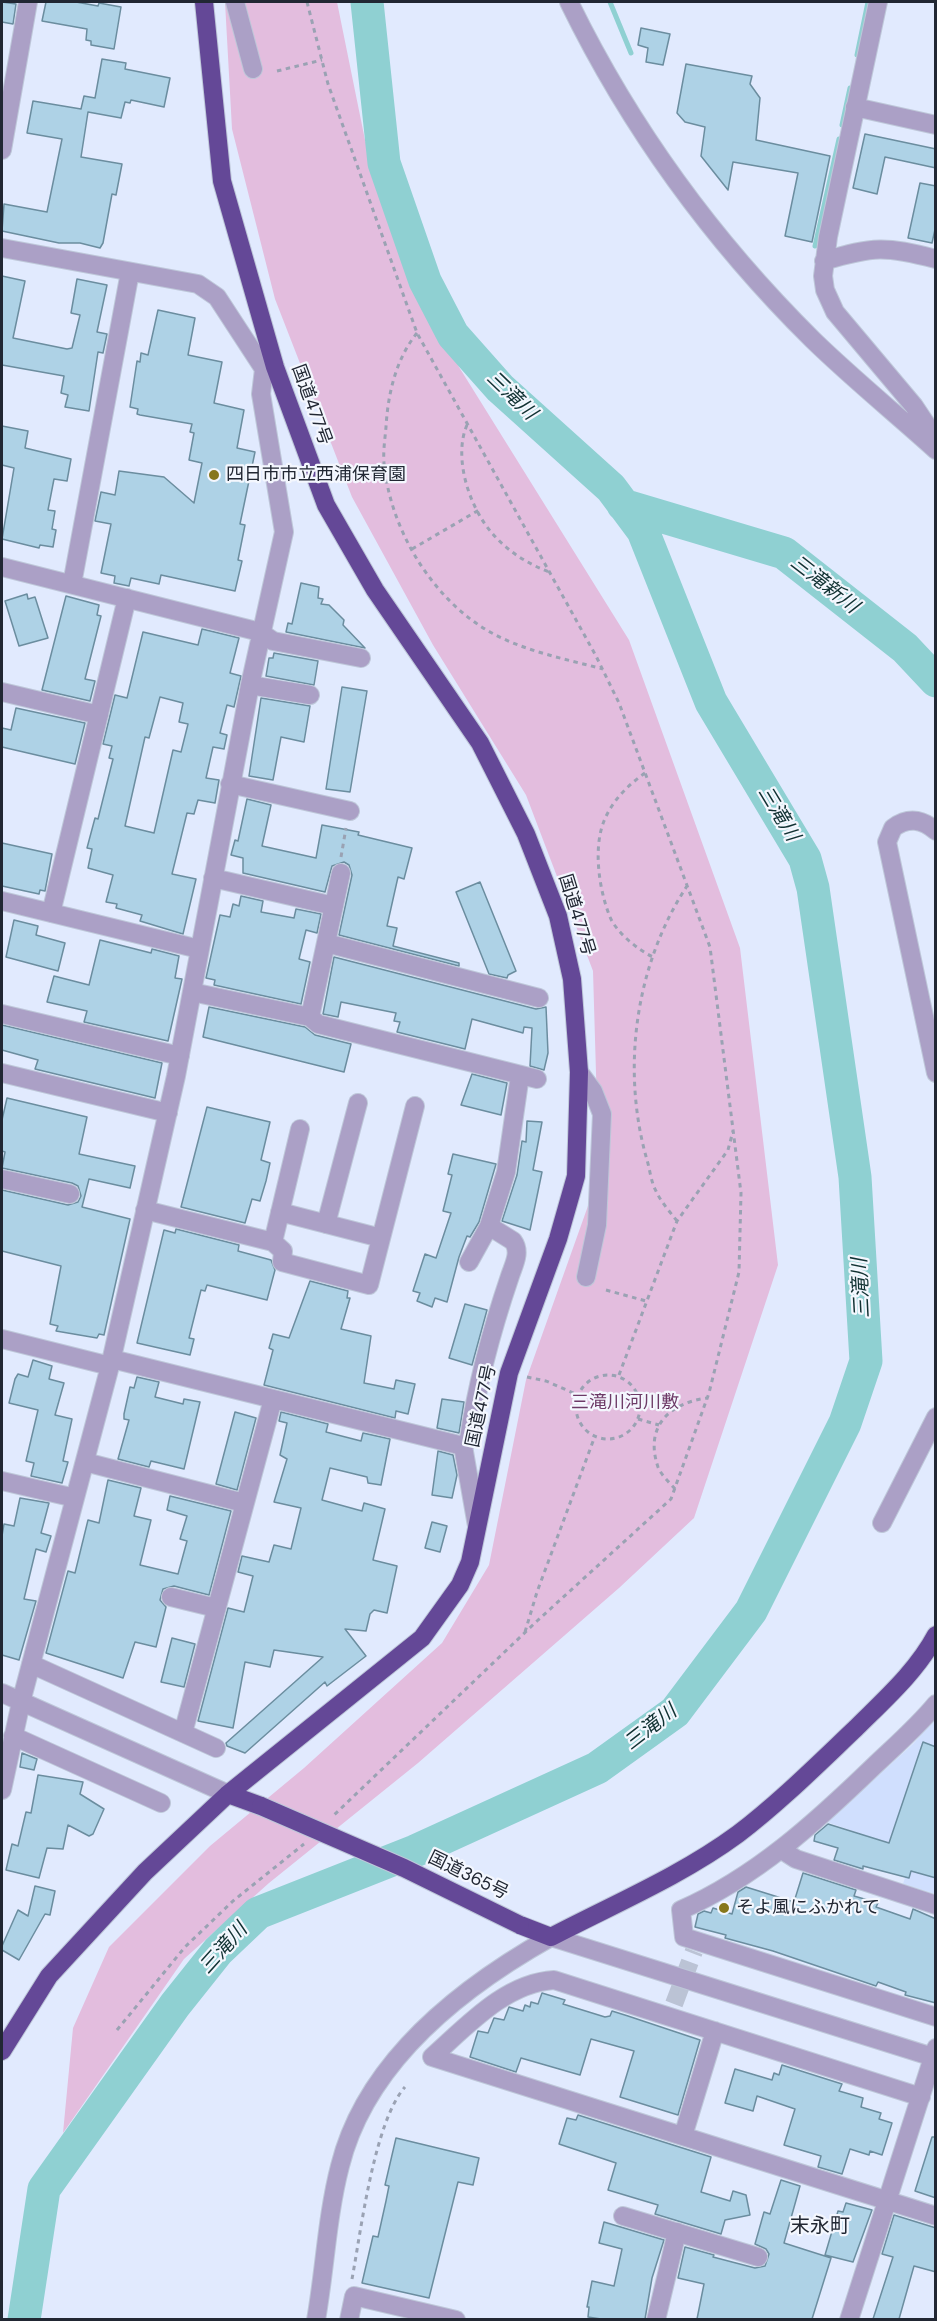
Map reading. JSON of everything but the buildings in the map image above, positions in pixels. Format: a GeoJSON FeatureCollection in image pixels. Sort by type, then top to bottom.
{"type":"FeatureCollection","features":[{"type":"Feature","properties":{"kind":"highway","name":"国道477号"},"geometry":{"type":"LineString","coordinates":[[204,2],[222,181],[269,368],[326,505],[375,591],[480,742],[526,834],[558,916],[572,979],[579,1072],[576,1176],[558,1239],[509,1373],[478,1531],[470,1562],[460,1584],[422,1638],[228,1794]]}},
{"type":"Feature","properties":{"kind":"highway"},"geometry":{"type":"LineString","coordinates":[[551,1937],[692,1864],[766,1812],[871,1713],[926,1654],[936,1635]]}},
{"type":"Feature","properties":{"kind":"highway","name":"国道365号"},"geometry":{"type":"LineString","coordinates":[[228,1794],[261,1806],[404,1869],[520,1925],[551,1937]]}},
{"type":"Feature","properties":{"kind":"highway"},"geometry":{"type":"LineString","coordinates":[[2,2051],[49,1976],[145,1872],[228,1794]]}},
{"type":"Feature","properties":{"kind":"street"},"geometry":{"type":"LineString","coordinates":[[2,150],[28,2]]}},
{"type":"Feature","properties":{"kind":"street"},"geometry":{"type":"LineString","coordinates":[[235,2],[253,69]]}},
{"type":"Feature","properties":{"kind":"street"},"geometry":{"type":"LineString","coordinates":[[569,2],[638,126],[726,246],[814,341],[936,450]]}},
{"type":"Feature","properties":{"kind":"street"},"geometry":{"type":"LineString","coordinates":[[878,2],[824,261],[825,290],[835,312],[914,406],[936,439]]}},
{"type":"Feature","properties":{"kind":"street"},"geometry":{"type":"LineString","coordinates":[[855,107],[936,125]]}},
{"type":"Feature","properties":{"kind":"street"},"geometry":{"type":"LineString","coordinates":[[2,248],[198,284],[217,297],[269,368],[261,394],[284,532],[260,632],[168,1113],[111,1363],[21,1702],[2,1790]]}},
{"type":"Feature","properties":{"kind":"street"},"geometry":{"type":"LineString","coordinates":[[824,261],[862,249],[893,248],[936,259]]}},
{"type":"Feature","properties":{"kind":"street"},"geometry":{"type":"LineString","coordinates":[[72,584],[130,272]]}},
{"type":"Feature","properties":{"kind":"street"},"geometry":{"type":"LineString","coordinates":[[2,567],[260,632],[273,641],[360,658]]}},
{"type":"Feature","properties":{"kind":"street"},"geometry":{"type":"LineString","coordinates":[[51,913],[127,598]]}},
{"type":"Feature","properties":{"kind":"street"},"geometry":{"type":"LineString","coordinates":[[250,684],[310,695]]}},
{"type":"Feature","properties":{"kind":"street"},"geometry":{"type":"LineString","coordinates":[[2,692],[99,715]]}},
{"type":"Feature","properties":{"kind":"street"},"geometry":{"type":"LineString","coordinates":[[231,784],[350,812]]}},
{"type":"Feature","properties":{"kind":"street"},"geometry":{"type":"LineString","coordinates":[[936,831],[928,824],[908,820],[893,828],[887,842],[936,1073]]}},
{"type":"Feature","properties":{"kind":"street"},"geometry":{"type":"LineString","coordinates":[[310,1017],[342,873]]}},
{"type":"Feature","properties":{"kind":"street"},"geometry":{"type":"LineString","coordinates":[[213,878],[334,906]]}},
{"type":"Feature","properties":{"kind":"street"},"geometry":{"type":"LineString","coordinates":[[2,901],[199,949]]}},
{"type":"Feature","properties":{"kind":"street"},"geometry":{"type":"LineString","coordinates":[[326,943],[539,998]]}},
{"type":"Feature","properties":{"kind":"street"},"geometry":{"type":"LineString","coordinates":[[192,992],[310,1017],[318,1024],[529,1077],[506,1172],[489,1226],[470,1262]]}},
{"type":"Feature","properties":{"kind":"street"},"geometry":{"type":"LineString","coordinates":[[2,1014],[180,1056]]}},
{"type":"Feature","properties":{"kind":"street"},"geometry":{"type":"LineString","coordinates":[[579,1072],[592,1091],[603,1114],[597,1225],[586,1277]]}},
{"type":"Feature","properties":{"kind":"street"},"geometry":{"type":"LineString","coordinates":[[2,1073],[168,1113]]}},
{"type":"Feature","properties":{"kind":"street"},"geometry":{"type":"LineString","coordinates":[[326,1224],[358,1103]]}},
{"type":"Feature","properties":{"kind":"street"},"geometry":{"type":"LineString","coordinates":[[145,1210],[273,1242],[283,1251],[282,1262],[369,1285],[415,1106]]}},
{"type":"Feature","properties":{"kind":"street"},"geometry":{"type":"LineString","coordinates":[[273,1242],[300,1129]]}},
{"type":"Feature","properties":{"kind":"street"},"geometry":{"type":"LineString","coordinates":[[2,1179],[70,1194]]}},
{"type":"Feature","properties":{"kind":"street"},"geometry":{"type":"LineString","coordinates":[[280,1212],[381,1238]]}},
{"type":"Feature","properties":{"kind":"street"},"geometry":{"type":"LineString","coordinates":[[463,1446],[469,1439],[480,1382],[501,1301],[517,1256],[513,1241],[489,1226]]}},
{"type":"Feature","properties":{"kind":"street"},"geometry":{"type":"LineString","coordinates":[[2,1339],[273,1399],[463,1446]]}},
{"type":"Feature","properties":{"kind":"street"},"geometry":{"type":"LineString","coordinates":[[183,1733],[273,1399]]}},
{"type":"Feature","properties":{"kind":"street"},"geometry":{"type":"LineString","coordinates":[[882,1523],[936,1417]]}},
{"type":"Feature","properties":{"kind":"street"},"geometry":{"type":"LineString","coordinates":[[463,1446],[478,1531]]}},
{"type":"Feature","properties":{"kind":"street"},"geometry":{"type":"LineString","coordinates":[[85,1462],[244,1503]]}},
{"type":"Feature","properties":{"kind":"street"},"geometry":{"type":"LineString","coordinates":[[2,1481],[75,1498]]}},
{"type":"Feature","properties":{"kind":"street"},"geometry":{"type":"LineString","coordinates":[[171,1597],[216,1608]]}},
{"type":"Feature","properties":{"kind":"street"},"geometry":{"type":"LineString","coordinates":[[31,1664],[216,1748]]}},
{"type":"Feature","properties":{"kind":"street"},"geometry":{"type":"LineString","coordinates":[[2,1693],[228,1794]]}},
{"type":"Feature","properties":{"kind":"street"},"geometry":{"type":"LineString","coordinates":[[936,1704],[822,1816],[782,1850],[713,1895],[681,1910],[684,1937],[696,1947],[936,2017]]}},
{"type":"Feature","properties":{"kind":"street"},"geometry":{"type":"LineString","coordinates":[[13,1736],[161,1803]]}},
{"type":"Feature","properties":{"kind":"street"},"geometry":{"type":"LineString","coordinates":[[782,1850],[796,1859],[936,1905]]}},
{"type":"Feature","properties":{"kind":"street"},"geometry":{"type":"LineString","coordinates":[[316,2319],[340,2163],[353,2128],[371,2092],[411,2043],[441,2012],[502,1964],[551,1937],[935,2055],[849,2319]]}},
{"type":"Feature","properties":{"kind":"street"},"geometry":{"type":"LineString","coordinates":[[921,2097],[715,2031],[672,2010],[554,1980],[534,1982],[490,2006],[432,2057],[936,2216]]}},
{"type":"Feature","properties":{"kind":"street"},"geometry":{"type":"LineString","coordinates":[[683,2136],[715,2031]]}},
{"type":"Feature","properties":{"kind":"street"},"geometry":{"type":"LineString","coordinates":[[623,2216],[758,2257]]}},
{"type":"Feature","properties":{"kind":"street"},"geometry":{"type":"LineString","coordinates":[[656,2319],[677,2232]]}},
{"type":"Feature","properties":{"kind":"street"},"geometry":{"type":"LineString","coordinates":[[349,2319],[354,2296],[456,2319]]}},
{"type":"Feature","properties":{"kind":"path"},"geometry":{"type":"LineString","coordinates":[[277,71],[322,60]]}},
{"type":"Feature","properties":{"kind":"path"},"geometry":{"type":"LineString","coordinates":[[417,333],[404,350],[387,404],[383,462],[389,493],[412,549],[439,590],[489,631],[527,648],[603,669]]}},
{"type":"Feature","properties":{"kind":"path"},"geometry":{"type":"LineString","coordinates":[[467,425],[461,439],[462,469],[491,533],[532,566],[550,573]]}},
{"type":"Feature","properties":{"kind":"path"},"geometry":{"type":"LineString","coordinates":[[412,549],[479,510]]}},
{"type":"Feature","properties":{"kind":"path"},"geometry":{"type":"LineString","coordinates":[[645,772],[630,783],[603,822],[598,849],[602,885],[610,918],[626,937],[653,957]]}},
{"type":"Feature","properties":{"kind":"path"},"geometry":{"type":"LineString","coordinates":[[342,873],[338,868],[350,812]]}},
{"type":"Feature","properties":{"kind":"path"},"geometry":{"type":"LineString","coordinates":[[677,1221],[656,1191],[639,1132],[633,1067],[638,1024],[653,957],[667,920],[687,886]]}},
{"type":"Feature","properties":{"kind":"path"},"geometry":{"type":"LineString","coordinates":[[619,1375],[677,1221],[728,1150],[734,1129]]}},
{"type":"Feature","properties":{"kind":"path"},"geometry":{"type":"LineString","coordinates":[[606,1290],[646,1301]]}},
{"type":"Feature","properties":{"kind":"path"},"geometry":{"type":"LineString","coordinates":[[509,1373],[546,1381],[578,1395]]}},
{"type":"Feature","properties":{"kind":"path"},"geometry":{"type":"LineString","coordinates":[[619,1375],[636,1389],[641,1409],[638,1419],[633,1428],[615,1438],[595,1436],[580,1422],[576,1412],[578,1395],[587,1382],[596,1376],[619,1375]]}},
{"type":"Feature","properties":{"kind":"path"},"geometry":{"type":"LineString","coordinates":[[675,1489],[658,1467],[656,1432],[671,1410],[693,1400],[707,1398]]}},
{"type":"Feature","properties":{"kind":"path"},"geometry":{"type":"LineString","coordinates":[[638,1419],[659,1425]]}},
{"type":"Feature","properties":{"kind":"path"},"geometry":{"type":"LineString","coordinates":[[525,1632],[537,1592],[595,1436]]}},
{"type":"Feature","properties":{"kind":"path"},"geometry":{"type":"LineString","coordinates":[[354,2296],[351,2287],[374,2170],[392,2106],[405,2087]]}},
{"type":"Feature","properties":{"kind":"shaded area"},"geometry":{"type":"Polygon","coordinates":[[[935,1719],[935,1894],[903,1884],[913,1852],[827,1822],[913,1744],[935,1719]]]}},
{"type":"Feature","properties":{"kind":"green space","name":"三滝川河川敷"},"geometry":{"type":"Polygon","coordinates":[[[225,2],[337,2],[365,140],[459,367],[629,640],[740,948],[778,1265],[694,1518],[619,1588],[418,1763],[269,1883],[184,1959],[63,2133],[73,2028],[109,1947],[210,1846],[304,1768],[442,1643],[489,1565],[526,1380],[599,1175],[593,971],[526,795],[433,645],[352,497],[275,299],[232,129],[225,2]]]}},
{"type":"Feature","properties":{"kind":"waterway","name":"三滝川"},"geometry":{"type":"LineString","coordinates":[[24,2320],[44,2189],[175,2005],[218,1951],[258,1913],[415,1851],[597,1768],[675,1712],[751,1611],[845,1423],[866,1361],[855,1177],[813,888],[805,859],[711,702],[643,531],[611,488],[500,388],[453,335],[425,281],[384,163],[367,2]]}},
{"type":"Feature","properties":{"kind":"waterway"},"geometry":{"type":"LineString","coordinates":[[610,2],[631,53]]}},
{"type":"Feature","properties":{"kind":"waterway"},"geometry":{"type":"LineString","coordinates":[[857,55],[868,2]]}},
{"type":"Feature","properties":{"kind":"waterway"},"geometry":{"type":"LineString","coordinates":[[842,125],[850,88]]}},
{"type":"Feature","properties":{"kind":"waterway"},"geometry":{"type":"LineString","coordinates":[[815,246],[839,139]]}},
{"type":"Feature","properties":{"kind":"waterway","name":"三滝新川"},"geometry":{"type":"LineString","coordinates":[[623,505],[784,553],[905,648],[936,681]]}},
{"type":"Feature","properties":{"kind":"tunnel"},"geometry":{"type":"LineString","coordinates":[[674,2004],[694,1951]]}},
{"type":"Feature","properties":{"kind":"place","name":"四日市市立西浦保育園"},"geometry":{"type":"Point","coordinates":[214,475]}},
{"type":"Feature","properties":{"kind":"place","name":"そよ風にふかれて"},"geometry":{"type":"Point","coordinates":[724,1908]}},
{"type":"Feature","properties":{"kind":"district","name":"末永町"},"geometry":{"type":"Point","coordinates":[820,2227]}}]}
